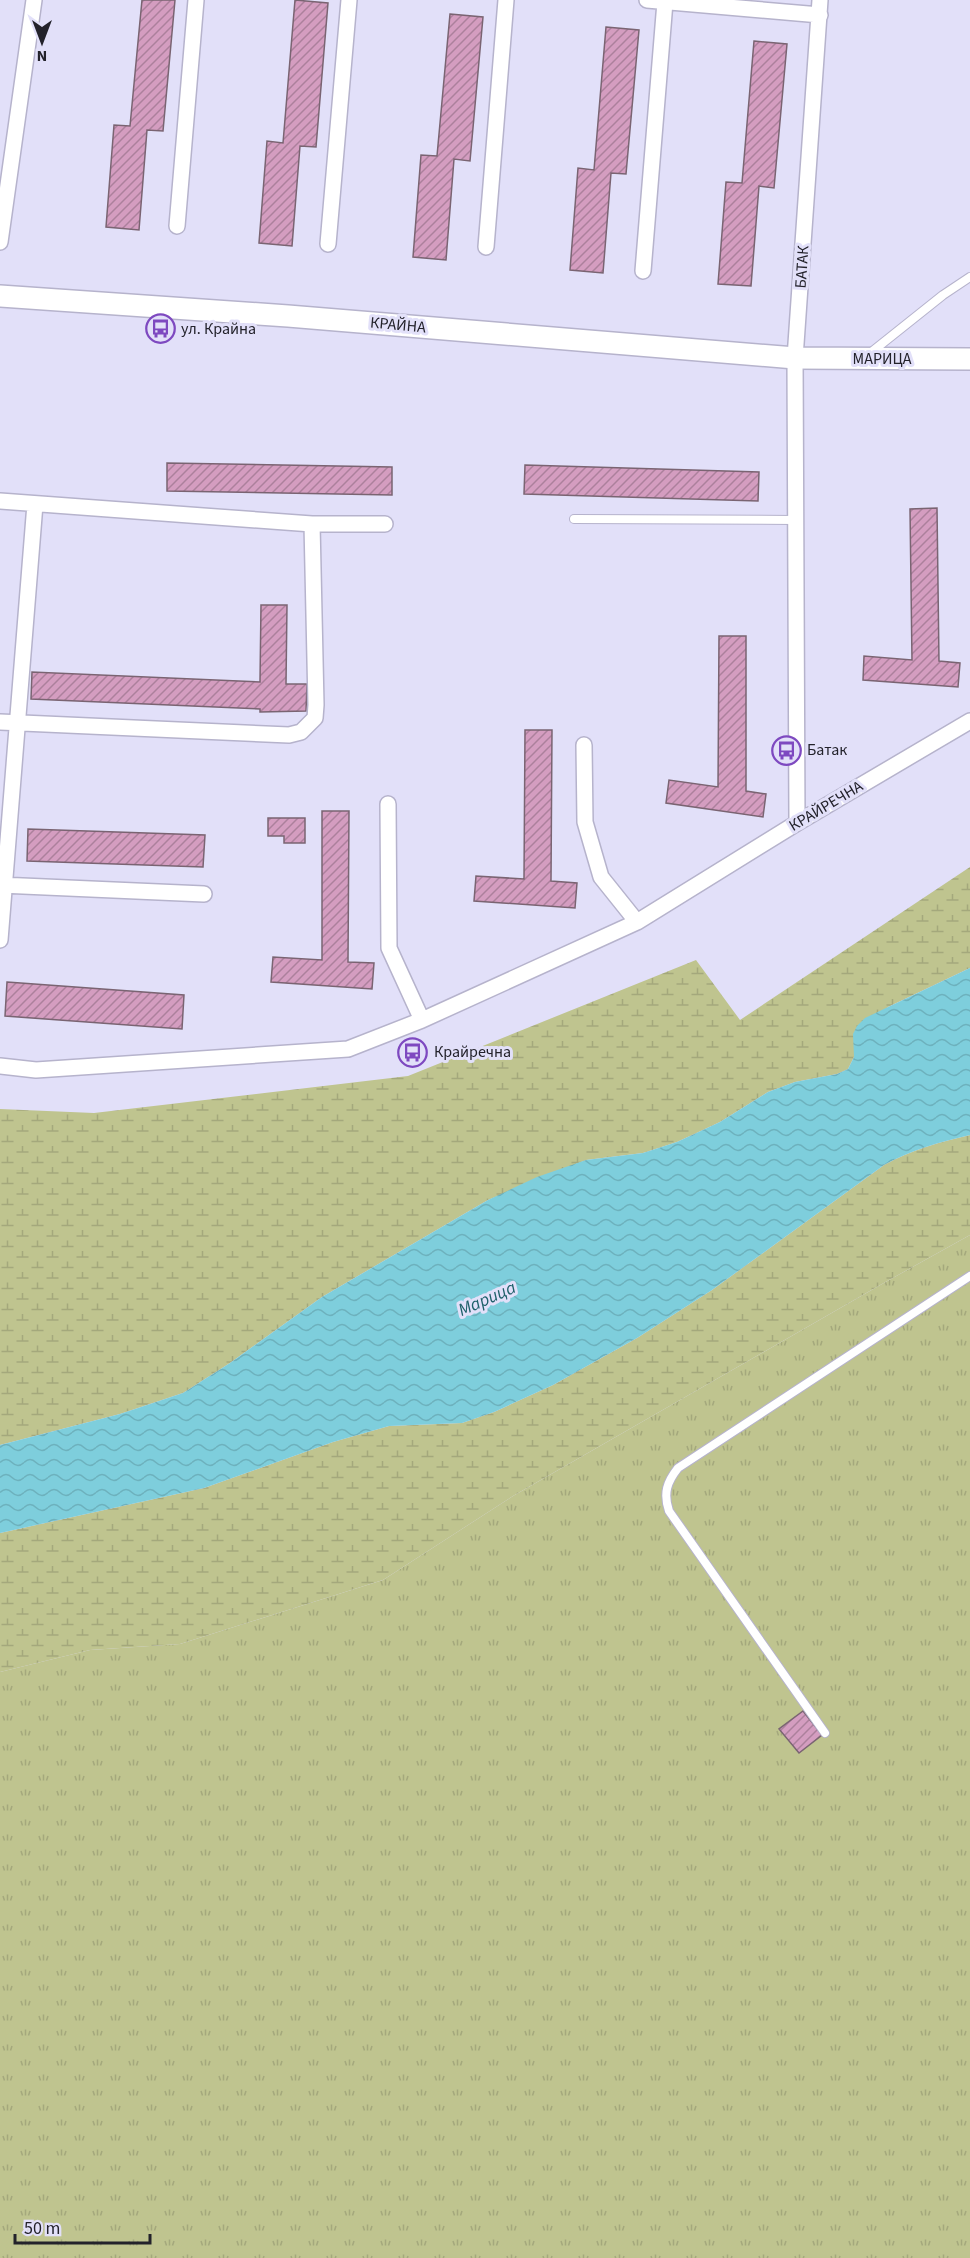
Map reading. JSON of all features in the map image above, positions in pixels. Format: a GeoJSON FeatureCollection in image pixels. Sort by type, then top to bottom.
{"type":"FeatureCollection","features":[{"type":"Feature","properties":{"kind":"street"},"geometry":{"type":"LineString","coordinates":[[0,242],[34,0]]}},
{"type":"Feature","properties":{"kind":"street"},"geometry":{"type":"LineString","coordinates":[[177,226],[196,0]]}},
{"type":"Feature","properties":{"kind":"street"},"geometry":{"type":"LineString","coordinates":[[328,244],[349,0]]}},
{"type":"Feature","properties":{"kind":"street"},"geometry":{"type":"LineString","coordinates":[[486,247],[506,0]]}},
{"type":"Feature","properties":{"kind":"street"},"geometry":{"type":"LineString","coordinates":[[647,0],[820,7]]}},
{"type":"Feature","properties":{"kind":"street"},"geometry":{"type":"LineString","coordinates":[[644,272],[665,2]]}},
{"type":"Feature","properties":{"kind":"street","name":"БАТАК"},"geometry":{"type":"LineString","coordinates":[[797,823],[795,358],[820,7]]}},
{"type":"Feature","properties":{"kind":"street","name":"КРАЙНА"},"geometry":{"type":"LineString","coordinates":[[0,296],[288,316],[795,358]]}},
{"type":"Feature","properties":{"kind":"street","name":"МАРИЦА"},"geometry":{"type":"LineString","coordinates":[[795,358],[970,359]]}},
{"type":"Feature","properties":{"kind":"street"},"geometry":{"type":"LineString","coordinates":[[0,501],[312,524],[385,524]]}},
{"type":"Feature","properties":{"kind":"street"},"geometry":{"type":"LineString","coordinates":[[0,940],[2,885],[36,504]]}},
{"type":"Feature","properties":{"kind":"street"},"geometry":{"type":"LineString","coordinates":[[0,722],[289,735],[301,732],[315,718],[312,524]]}},
{"type":"Feature","properties":{"kind":"street","name":"КРАЙРЕЧНА"},"geometry":{"type":"LineString","coordinates":[[0,1066],[36,1070],[348,1049],[422,1020],[637,922],[797,823],[970,721]]}},
{"type":"Feature","properties":{"kind":"street"},"geometry":{"type":"LineString","coordinates":[[584,744],[585,822],[601,877],[637,922]]}},
{"type":"Feature","properties":{"kind":"street"},"geometry":{"type":"LineString","coordinates":[[388,804],[389,948],[422,1020]]}},
{"type":"Feature","properties":{"kind":"street"},"geometry":{"type":"LineString","coordinates":[[2,885],[204,894]]}},
{"type":"Feature","properties":{"kind":"lane"},"geometry":{"type":"LineString","coordinates":[[862,360],[943,295],[970,277]]}},
{"type":"Feature","properties":{"kind":"lane"},"geometry":{"type":"LineString","coordinates":[[574,519],[796,520]]}},
{"type":"Feature","properties":{"kind":"lane"},"geometry":{"type":"LineString","coordinates":[[825,1733],[669,1511],[665,1498],[669,1480],[678,1468],[970,1276]]}},
{"type":"Feature","properties":{"kind":"green space"},"geometry":{"type":"Polygon","coordinates":[[[970,867],[970,968],[888,1007],[855,1049],[848,1069],[837,1074],[795,1082],[768,1092],[720,1122],[677,1142],[643,1153],[586,1160],[488,1200],[322,1297],[230,1363],[183,1393],[120,1414],[0,1445],[0,1109],[94,1113],[408,1076],[696,960],[740,1020],[970,867]]]}},
{"type":"Feature","properties":{"kind":"green space"},"geometry":{"type":"Polygon","coordinates":[[[970,1135],[970,1235],[513,1496],[383,1580],[180,1644],[90,1650],[0,1672],[0,1533],[204,1488],[333,1442],[389,1426],[462,1423],[494,1412],[553,1385],[637,1338],[712,1290],[884,1165],[926,1147],[970,1135]]]}},
{"type":"Feature","properties":{"kind":"green space"},"geometry":{"type":"Polygon","coordinates":[[[970,1235],[970,2258],[0,2258],[0,1672],[90,1650],[180,1644],[383,1580],[513,1496],[970,1235]]]}},
{"type":"Feature","properties":{"kind":"water","name":"Марица"},"geometry":{"type":"Polygon","coordinates":[[[970,968],[970,1135],[926,1147],[884,1165],[712,1290],[637,1338],[553,1385],[494,1412],[462,1423],[389,1426],[333,1442],[204,1488],[0,1533],[0,1445],[120,1414],[183,1393],[230,1363],[322,1297],[488,1200],[537,1177],[586,1160],[643,1153],[677,1142],[720,1122],[768,1092],[795,1082],[837,1074],[848,1069],[854,1057],[853,1034],[865,1018],[970,968]]]}},
{"type":"Feature","properties":{"kind":"building"},"geometry":{"type":"Polygon","coordinates":[[[142,0],[175,0],[163,131],[147,130],[139,230],[106,227],[114,125],[130,126],[142,0]]]}},
{"type":"Feature","properties":{"kind":"building"},"geometry":{"type":"Polygon","coordinates":[[[295,0],[328,3],[316,147],[300,146],[292,246],[259,243],[267,141],[283,143],[295,0]]]}},
{"type":"Feature","properties":{"kind":"building"},"geometry":{"type":"Polygon","coordinates":[[[450,14],[483,17],[470,161],[454,159],[446,260],[413,257],[421,155],[437,156],[450,14]]]}},
{"type":"Feature","properties":{"kind":"building"},"geometry":{"type":"Polygon","coordinates":[[[606,27],[639,30],[626,174],[611,173],[603,273],[570,270],[578,168],[594,170],[606,27]]]}},
{"type":"Feature","properties":{"kind":"building"},"geometry":{"type":"Polygon","coordinates":[[[754,41],[787,44],[774,188],[759,186],[751,286],[718,284],[726,182],[742,183],[754,41]]]}},
{"type":"Feature","properties":{"kind":"building"},"geometry":{"type":"Polygon","coordinates":[[[167,463],[392,467],[392,495],[167,491],[167,463]]]}},
{"type":"Feature","properties":{"kind":"building"},"geometry":{"type":"Polygon","coordinates":[[[525,465],[759,472],[758,501],[524,494],[525,465]]]}},
{"type":"Feature","properties":{"kind":"building"},"geometry":{"type":"Polygon","coordinates":[[[937,508],[939,661],[960,663],[958,687],[863,680],[864,656],[912,660],[910,509],[937,508]]]}},
{"type":"Feature","properties":{"kind":"building"},"geometry":{"type":"Polygon","coordinates":[[[261,605],[287,605],[286,684],[307,684],[306,711],[260,712],[260,709],[31,699],[32,672],[260,682],[261,605]]]}},
{"type":"Feature","properties":{"kind":"building"},"geometry":{"type":"Polygon","coordinates":[[[719,636],[746,636],[746,791],[766,794],[763,817],[666,803],[669,780],[718,787],[719,636]]]}},
{"type":"Feature","properties":{"kind":"building"},"geometry":{"type":"Polygon","coordinates":[[[525,730],[552,730],[551,881],[577,883],[575,908],[474,901],[476,876],[524,879],[525,730]]]}},
{"type":"Feature","properties":{"kind":"building"},"geometry":{"type":"Polygon","coordinates":[[[322,811],[349,811],[348,962],[374,963],[372,989],[271,982],[273,957],[322,960],[322,811]]]}},
{"type":"Feature","properties":{"kind":"building"},"geometry":{"type":"Polygon","coordinates":[[[268,818],[305,818],[305,843],[284,843],[284,836],[268,836],[268,818]]]}},
{"type":"Feature","properties":{"kind":"building"},"geometry":{"type":"Polygon","coordinates":[[[28,829],[205,835],[203,867],[27,861],[28,829]]]}},
{"type":"Feature","properties":{"kind":"building"},"geometry":{"type":"Polygon","coordinates":[[[7,982],[184,995],[182,1029],[5,1016],[7,982]]]}},
{"type":"Feature","properties":{"kind":"building"},"geometry":{"type":"Polygon","coordinates":[[[803,1711],[822,1735],[799,1753],[779,1729],[803,1711]]]}},
{"type":"Feature","properties":{"kind":"place","name":"ул. Крайна"},"geometry":{"type":"Point","coordinates":[160,329]}},
{"type":"Feature","properties":{"kind":"place","name":"Батак"},"geometry":{"type":"Point","coordinates":[786,750]}},
{"type":"Feature","properties":{"kind":"place","name":"Крайречна"},"geometry":{"type":"Point","coordinates":[413,1052]}}]}
